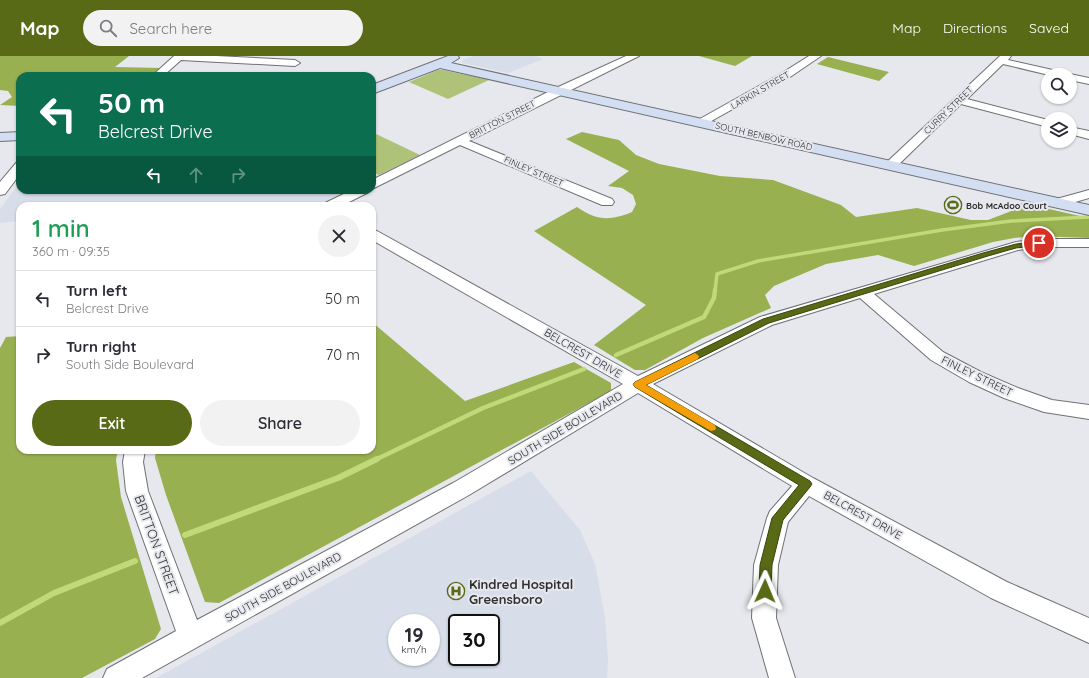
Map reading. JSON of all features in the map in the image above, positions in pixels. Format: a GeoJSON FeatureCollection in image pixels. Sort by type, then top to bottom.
{"type":"FeatureCollection","features":[{"type":"Feature","properties":{"kind":"main road"},"geometry":{"type":"LineString","coordinates":[[376,88],[459,56]]}},
{"type":"Feature","properties":{"kind":"main road","name":"SOUTH BENBOW ROAD"},"geometry":{"type":"LineString","coordinates":[[440,64],[1089,210]]}},
{"type":"Feature","properties":{"kind":"main road"},"geometry":{"type":"LineString","coordinates":[[0,137],[16,136]]}},
{"type":"Feature","properties":{"kind":"street"},"geometry":{"type":"LineString","coordinates":[[161,72],[179,56],[295,63]]}},
{"type":"Feature","properties":{"kind":"street","name":"BRITTON STREET"},"geometry":{"type":"LineString","coordinates":[[376,183],[560,90],[634,56]]}},
{"type":"Feature","properties":{"kind":"street","name":"LARKIN STREET"},"geometry":{"type":"LineString","coordinates":[[702,122],[767,86],[816,56]]}},
{"type":"Feature","properties":{"kind":"street"},"geometry":{"type":"LineString","coordinates":[[1003,58],[1041,69]]}},
{"type":"Feature","properties":{"kind":"street","name":"CURRY STREET"},"geometry":{"type":"LineString","coordinates":[[891,165],[1003,58]]}},
{"type":"Feature","properties":{"kind":"street"},"geometry":{"type":"LineString","coordinates":[[1077,78],[1089,81]]}},
{"type":"Feature","properties":{"kind":"street"},"geometry":{"type":"LineString","coordinates":[[958,100],[1041,122]]}},
{"type":"Feature","properties":{"kind":"street"},"geometry":{"type":"LineString","coordinates":[[1077,132],[1089,135]]}},
{"type":"Feature","properties":{"kind":"street","name":"FINLEY STREET"},"geometry":{"type":"LineString","coordinates":[[460,141],[607,202]]}},
{"type":"Feature","properties":{"kind":"street"},"geometry":{"type":"LineString","coordinates":[[0,191],[16,171]]}},
{"type":"Feature","properties":{"kind":"street"},"geometry":{"type":"LineString","coordinates":[[338,202],[354,194]]}},
{"type":"Feature","properties":{"kind":"street"},"geometry":{"type":"LineString","coordinates":[[1058,203],[1089,194]]}},
{"type":"Feature","properties":{"kind":"street","name":"BELCREST DRIVE"},"geometry":{"type":"LineString","coordinates":[[376,236],[638,384],[806,484],[999,590],[1089,631]]}},
{"type":"Feature","properties":{"kind":"street","name":"SOUTH SIDE BOULEVARD"},"geometry":{"type":"LineString","coordinates":[[116,678],[461,489],[638,384],[766,321],[1016,246],[1039,243],[1089,243]]}},
{"type":"Feature","properties":{"kind":"street","name":"FINLEY STREET"},"geometry":{"type":"LineString","coordinates":[[862,292],[937,356],[975,377],[1011,393],[1051,407],[1089,412]]}},
{"type":"Feature","properties":{"kind":"street","name":"BRITTON STREET"},"geometry":{"type":"LineString","coordinates":[[134,454],[133,462],[137,491],[191,638]]}},
{"type":"Feature","properties":{"kind":"street"},"geometry":{"type":"LineString","coordinates":[[782,678],[764,618],[766,565],[778,518],[806,484]]}},
{"type":"Feature","properties":{"kind":"shaded area"},"geometry":{"type":"Polygon","coordinates":[[[474,56],[535,56],[543,59],[508,73],[462,63],[463,60],[474,56]]]}},
{"type":"Feature","properties":{"kind":"shaded area"},"geometry":{"type":"Polygon","coordinates":[[[16,187],[16,194],[340,194],[324,202],[16,202],[16,221],[0,223],[0,209],[16,187]]]}},
{"type":"Feature","properties":{"kind":"shaded area","name":"Kindred Hospital Greensboro"},"geometry":{"type":"Polygon","coordinates":[[[531,471],[580,530],[595,564],[605,618],[608,661],[607,678],[156,678],[531,471]]]}},
{"type":"Feature","properties":{"kind":"green space"},"geometry":{"type":"Polygon","coordinates":[[[0,56],[129,56],[115,67],[162,68],[157,72],[16,72],[16,106],[0,105],[12,97],[8,91],[0,90],[0,56]]]}},
{"type":"Feature","properties":{"kind":"green space"},"geometry":{"type":"Polygon","coordinates":[[[699,56],[752,56],[735,66],[699,56]]]}},
{"type":"Feature","properties":{"kind":"green space"},"geometry":{"type":"Polygon","coordinates":[[[828,57],[889,72],[879,81],[817,64],[828,57]]]}},
{"type":"Feature","properties":{"kind":"green space"},"geometry":{"type":"Polygon","coordinates":[[[438,70],[489,80],[448,99],[409,82],[438,70]]]}},
{"type":"Feature","properties":{"kind":"green space"},"geometry":{"type":"Polygon","coordinates":[[[582,132],[619,140],[636,155],[659,164],[720,176],[773,180],[841,205],[856,217],[917,208],[971,220],[988,220],[1014,210],[1022,203],[1089,218],[1089,238],[1035,236],[1014,238],[993,242],[914,266],[878,255],[826,264],[774,286],[765,295],[771,308],[703,338],[645,370],[635,370],[594,345],[646,305],[534,231],[577,207],[584,212],[597,217],[610,218],[632,212],[636,204],[633,195],[622,188],[608,186],[629,171],[566,139],[582,132]]]}},
{"type":"Feature","properties":{"kind":"green space"},"geometry":{"type":"Polygon","coordinates":[[[376,134],[420,155],[379,175],[376,174],[376,134]]]}},
{"type":"Feature","properties":{"kind":"green space"},"geometry":{"type":"Polygon","coordinates":[[[376,325],[465,401],[574,362],[611,383],[611,391],[219,603],[205,602],[166,495],[155,458],[156,454],[376,454],[376,325]]]}},
{"type":"Feature","properties":{"kind":"green space"},"geometry":{"type":"Polygon","coordinates":[[[16,336],[16,454],[117,454],[116,460],[121,497],[161,629],[155,639],[82,678],[0,678],[0,348],[6,337],[16,336]]]}},
{"type":"Feature","properties":{"kind":"waterway"},"geometry":{"type":"LineString","coordinates":[[715,291],[717,274],[758,261],[942,230],[1011,221],[1088,217]]}},
{"type":"Feature","properties":{"kind":"waterway"},"geometry":{"type":"LineString","coordinates":[[616,355],[704,317],[714,298],[715,290]]}},
{"type":"Feature","properties":{"kind":"waterway"},"geometry":{"type":"LineString","coordinates":[[375,460],[483,408],[584,369]]}},
{"type":"Feature","properties":{"kind":"waterway"},"geometry":{"type":"LineString","coordinates":[[185,535],[338,478],[377,459]]}},
{"type":"Feature","properties":{"kind":"waterway"},"geometry":{"type":"LineString","coordinates":[[0,623],[54,593],[135,561]]}},
{"type":"Feature","properties":{"kind":"slow traffic"},"geometry":{"type":"LineString","coordinates":[[695,356],[638,384],[711,428]]}},
{"type":"Feature","properties":{"kind":"place","name":"Bob McAdoo Court"},"geometry":{"type":"Point","coordinates":[953,205]}},
{"type":"Feature","properties":{"kind":"place","name":"Kindred Hospital Greensboro"},"geometry":{"type":"Point","coordinates":[456,591]}},
{"type":"Feature","properties":{"kind":"route"},"geometry":{"type":"LineString","coordinates":[[765,591],[766,565],[778,518],[806,484],[638,384],[766,321],[1016,246],[1039,243]]}}]}
